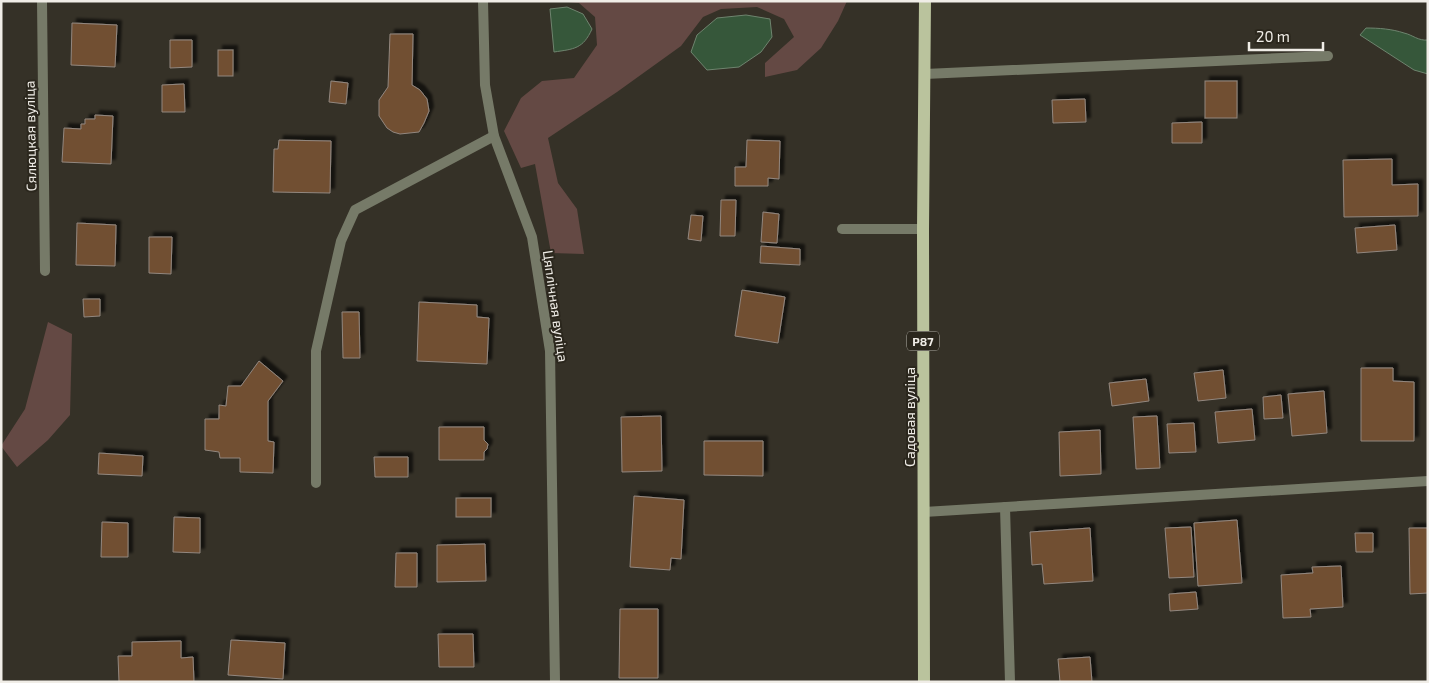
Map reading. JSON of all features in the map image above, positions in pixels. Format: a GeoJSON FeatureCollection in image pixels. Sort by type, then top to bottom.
{"type":"FeatureCollection","features":[{"type":"Feature","properties":{"kind":"main road","name":"Садовая вуліца"},"geometry":{"type":"LineString","coordinates":[[924,682],[923,229],[925,1]]}},
{"type":"Feature","properties":{"kind":"street","name":"Сялюцкая вуліца"},"geometry":{"type":"LineString","coordinates":[[42,1],[45,271]]}},
{"type":"Feature","properties":{"kind":"street","name":"Цяплічная вуліца"},"geometry":{"type":"LineString","coordinates":[[483,1],[485,85],[494,136],[532,237],[550,351],[555,682]]}},
{"type":"Feature","properties":{"kind":"street"},"geometry":{"type":"LineString","coordinates":[[925,74],[1328,56]]}},
{"type":"Feature","properties":{"kind":"street"},"geometry":{"type":"LineString","coordinates":[[316,483],[316,352],[341,241],[355,210],[494,136]]}},
{"type":"Feature","properties":{"kind":"street"},"geometry":{"type":"LineString","coordinates":[[842,229],[923,229]]}},
{"type":"Feature","properties":{"kind":"street"},"geometry":{"type":"LineString","coordinates":[[924,512],[1428,481]]}},
{"type":"Feature","properties":{"kind":"street"},"geometry":{"type":"LineString","coordinates":[[1005,507],[1010,682]]}},
{"type":"Feature","properties":{"kind":"shaded area"},"geometry":{"type":"Polygon","coordinates":[[[558,1],[847,1],[838,21],[821,48],[797,70],[765,77],[765,63],[794,37],[784,19],[757,7],[721,9],[703,17],[681,46],[548,138],[558,183],[577,209],[584,254],[551,253],[535,164],[521,168],[504,131],[521,98],[542,81],[574,78],[597,45],[595,17],[579,3],[558,1]]]}},
{"type":"Feature","properties":{"kind":"shaded area"},"geometry":{"type":"Polygon","coordinates":[[[567,7],[583,14],[592,29],[585,41],[577,47],[554,52],[550,9],[567,7]]]}},
{"type":"Feature","properties":{"kind":"shaded area"},"geometry":{"type":"Polygon","coordinates":[[[746,15],[770,19],[772,37],[761,52],[739,67],[707,70],[691,52],[697,35],[717,18],[746,15]]]}},
{"type":"Feature","properties":{"kind":"shaded area"},"geometry":{"type":"Polygon","coordinates":[[[1366,28],[1395,31],[1421,40],[1428,40],[1428,74],[1414,70],[1360,35],[1366,28]]]}},
{"type":"Feature","properties":{"kind":"shaded area"},"geometry":{"type":"Polygon","coordinates":[[[48,322],[72,334],[70,415],[48,440],[17,467],[1,446],[25,409],[48,322]]]}},
{"type":"Feature","properties":{"kind":"building"},"geometry":{"type":"Polygon","coordinates":[[[72,23],[117,25],[115,67],[71,65],[72,23]]]}},
{"type":"Feature","properties":{"kind":"building"},"geometry":{"type":"Polygon","coordinates":[[[390,34],[413,34],[412,85],[420,90],[427,99],[429,111],[419,132],[400,134],[393,132],[387,128],[379,116],[379,100],[388,87],[390,34]]]}},
{"type":"Feature","properties":{"kind":"building"},"geometry":{"type":"Polygon","coordinates":[[[170,40],[192,40],[192,67],[170,68],[170,40]]]}},
{"type":"Feature","properties":{"kind":"building"},"geometry":{"type":"Polygon","coordinates":[[[218,50],[233,50],[233,76],[218,76],[218,50]]]}},
{"type":"Feature","properties":{"kind":"building"},"geometry":{"type":"Polygon","coordinates":[[[331,81],[348,83],[346,104],[329,102],[331,81]]]}},
{"type":"Feature","properties":{"kind":"building"},"geometry":{"type":"Polygon","coordinates":[[[1205,81],[1237,81],[1237,118],[1205,118],[1205,81]]]}},
{"type":"Feature","properties":{"kind":"building"},"geometry":{"type":"Polygon","coordinates":[[[184,84],[185,112],[162,112],[162,85],[184,84]]]}},
{"type":"Feature","properties":{"kind":"building"},"geometry":{"type":"Polygon","coordinates":[[[1085,99],[1086,122],[1053,123],[1052,100],[1085,99]]]}},
{"type":"Feature","properties":{"kind":"building"},"geometry":{"type":"Polygon","coordinates":[[[95,115],[113,116],[111,164],[62,162],[64,128],[81,129],[81,124],[85,124],[85,119],[95,119],[95,115]]]}},
{"type":"Feature","properties":{"kind":"building"},"geometry":{"type":"Polygon","coordinates":[[[1202,122],[1202,143],[1172,143],[1172,123],[1202,122]]]}},
{"type":"Feature","properties":{"kind":"building"},"geometry":{"type":"Polygon","coordinates":[[[279,140],[331,141],[330,193],[273,192],[274,149],[278,149],[279,140]]]}},
{"type":"Feature","properties":{"kind":"building"},"geometry":{"type":"Polygon","coordinates":[[[747,140],[780,141],[779,179],[768,178],[768,186],[735,186],[735,167],[746,167],[747,140]]]}},
{"type":"Feature","properties":{"kind":"building"},"geometry":{"type":"Polygon","coordinates":[[[1392,159],[1392,185],[1418,184],[1418,216],[1344,217],[1343,160],[1392,159]]]}},
{"type":"Feature","properties":{"kind":"building"},"geometry":{"type":"Polygon","coordinates":[[[721,200],[736,200],[735,236],[720,236],[721,200]]]}},
{"type":"Feature","properties":{"kind":"building"},"geometry":{"type":"Polygon","coordinates":[[[763,212],[779,214],[777,243],[761,242],[763,212]]]}},
{"type":"Feature","properties":{"kind":"building"},"geometry":{"type":"Polygon","coordinates":[[[691,215],[703,216],[701,241],[688,239],[691,215]]]}},
{"type":"Feature","properties":{"kind":"building"},"geometry":{"type":"Polygon","coordinates":[[[77,223],[116,225],[115,266],[76,265],[77,223]]]}},
{"type":"Feature","properties":{"kind":"building"},"geometry":{"type":"Polygon","coordinates":[[[1395,225],[1397,250],[1357,253],[1355,228],[1395,225]]]}},
{"type":"Feature","properties":{"kind":"building"},"geometry":{"type":"Polygon","coordinates":[[[149,237],[172,237],[171,274],[149,273],[149,237]]]}},
{"type":"Feature","properties":{"kind":"building"},"geometry":{"type":"Polygon","coordinates":[[[761,246],[800,249],[800,265],[760,263],[761,246]]]}},
{"type":"Feature","properties":{"kind":"building"},"geometry":{"type":"Polygon","coordinates":[[[742,290],[785,297],[778,343],[735,336],[742,290]]]}},
{"type":"Feature","properties":{"kind":"building"},"geometry":{"type":"Polygon","coordinates":[[[83,299],[100,299],[100,316],[84,317],[83,299]]]}},
{"type":"Feature","properties":{"kind":"building"},"geometry":{"type":"Polygon","coordinates":[[[419,302],[477,305],[477,317],[489,318],[487,364],[417,361],[419,302]]]}},
{"type":"Feature","properties":{"kind":"building"},"geometry":{"type":"Polygon","coordinates":[[[342,312],[359,312],[360,358],[343,358],[342,312]]]}},
{"type":"Feature","properties":{"kind":"building"},"geometry":{"type":"Polygon","coordinates":[[[259,361],[283,381],[268,401],[268,441],[274,442],[273,473],[240,472],[240,458],[220,458],[219,452],[205,450],[205,419],[219,419],[219,405],[226,406],[228,386],[241,386],[259,361]]]}},
{"type":"Feature","properties":{"kind":"building"},"geometry":{"type":"Polygon","coordinates":[[[1361,368],[1393,368],[1393,381],[1414,382],[1414,441],[1361,441],[1361,368]]]}},
{"type":"Feature","properties":{"kind":"building"},"geometry":{"type":"Polygon","coordinates":[[[1223,370],[1226,398],[1198,401],[1194,373],[1223,370]]]}},
{"type":"Feature","properties":{"kind":"building"},"geometry":{"type":"Polygon","coordinates":[[[1146,379],[1149,401],[1112,406],[1109,383],[1146,379]]]}},
{"type":"Feature","properties":{"kind":"building"},"geometry":{"type":"Polygon","coordinates":[[[1324,391],[1327,433],[1292,436],[1288,394],[1324,391]]]}},
{"type":"Feature","properties":{"kind":"building"},"geometry":{"type":"Polygon","coordinates":[[[1281,395],[1283,418],[1264,419],[1263,397],[1281,395]]]}},
{"type":"Feature","properties":{"kind":"building"},"geometry":{"type":"Polygon","coordinates":[[[1252,409],[1255,440],[1218,443],[1215,412],[1252,409]]]}},
{"type":"Feature","properties":{"kind":"building"},"geometry":{"type":"Polygon","coordinates":[[[661,416],[662,471],[622,472],[621,417],[661,416]]]}},
{"type":"Feature","properties":{"kind":"building"},"geometry":{"type":"Polygon","coordinates":[[[1157,416],[1160,468],[1136,469],[1133,417],[1157,416]]]}},
{"type":"Feature","properties":{"kind":"building"},"geometry":{"type":"Polygon","coordinates":[[[1194,423],[1196,452],[1169,453],[1167,424],[1194,423]]]}},
{"type":"Feature","properties":{"kind":"building"},"geometry":{"type":"Polygon","coordinates":[[[439,427],[484,427],[484,440],[488,444],[484,452],[484,460],[439,460],[439,427]]]}},
{"type":"Feature","properties":{"kind":"building"},"geometry":{"type":"Polygon","coordinates":[[[1100,430],[1101,474],[1060,476],[1059,432],[1100,430]]]}},
{"type":"Feature","properties":{"kind":"building"},"geometry":{"type":"Polygon","coordinates":[[[704,441],[763,441],[763,476],[704,475],[704,441]]]}},
{"type":"Feature","properties":{"kind":"building"},"geometry":{"type":"Polygon","coordinates":[[[99,453],[143,456],[142,476],[98,474],[99,453]]]}},
{"type":"Feature","properties":{"kind":"building"},"geometry":{"type":"Polygon","coordinates":[[[374,457],[408,457],[408,477],[375,477],[374,457]]]}},
{"type":"Feature","properties":{"kind":"building"},"geometry":{"type":"Polygon","coordinates":[[[634,496],[684,500],[681,559],[671,558],[670,570],[630,567],[634,496]]]}},
{"type":"Feature","properties":{"kind":"building"},"geometry":{"type":"Polygon","coordinates":[[[456,498],[491,498],[491,517],[456,517],[456,498]]]}},
{"type":"Feature","properties":{"kind":"building"},"geometry":{"type":"Polygon","coordinates":[[[174,517],[200,518],[200,553],[173,552],[174,517]]]}},
{"type":"Feature","properties":{"kind":"building"},"geometry":{"type":"Polygon","coordinates":[[[1237,520],[1242,583],[1198,586],[1194,523],[1237,520]]]}},
{"type":"Feature","properties":{"kind":"building"},"geometry":{"type":"Polygon","coordinates":[[[102,522],[128,523],[128,557],[101,557],[102,522]]]}},
{"type":"Feature","properties":{"kind":"building"},"geometry":{"type":"Polygon","coordinates":[[[1191,527],[1194,577],[1169,578],[1165,528],[1191,527]]]}},
{"type":"Feature","properties":{"kind":"building"},"geometry":{"type":"Polygon","coordinates":[[[1090,528],[1093,581],[1044,584],[1042,564],[1032,565],[1030,532],[1090,528]]]}},
{"type":"Feature","properties":{"kind":"building"},"geometry":{"type":"Polygon","coordinates":[[[1409,528],[1428,528],[1428,593],[1410,594],[1409,528]]]}},
{"type":"Feature","properties":{"kind":"building"},"geometry":{"type":"Polygon","coordinates":[[[1355,533],[1373,533],[1373,552],[1356,552],[1355,533]]]}},
{"type":"Feature","properties":{"kind":"building"},"geometry":{"type":"Polygon","coordinates":[[[485,544],[486,581],[437,582],[437,545],[485,544]]]}},
{"type":"Feature","properties":{"kind":"building"},"geometry":{"type":"Polygon","coordinates":[[[396,553],[417,553],[417,587],[395,587],[396,553]]]}},
{"type":"Feature","properties":{"kind":"building"},"geometry":{"type":"Polygon","coordinates":[[[1341,566],[1343,607],[1310,609],[1311,617],[1283,618],[1281,575],[1313,573],[1312,567],[1341,566]]]}},
{"type":"Feature","properties":{"kind":"building"},"geometry":{"type":"Polygon","coordinates":[[[1196,592],[1198,609],[1170,611],[1169,594],[1196,592]]]}},
{"type":"Feature","properties":{"kind":"building"},"geometry":{"type":"Polygon","coordinates":[[[620,609],[658,609],[658,678],[619,678],[620,609]]]}},
{"type":"Feature","properties":{"kind":"building"},"geometry":{"type":"Polygon","coordinates":[[[438,634],[473,634],[474,667],[439,667],[438,634]]]}},
{"type":"Feature","properties":{"kind":"building"},"geometry":{"type":"Polygon","coordinates":[[[231,640],[285,643],[283,679],[228,675],[231,640]]]}},
{"type":"Feature","properties":{"kind":"building"},"geometry":{"type":"Polygon","coordinates":[[[181,641],[181,658],[193,657],[194,682],[119,682],[118,656],[132,656],[132,642],[181,641]]]}},
{"type":"Feature","properties":{"kind":"building"},"geometry":{"type":"Polygon","coordinates":[[[1090,657],[1092,682],[1060,682],[1058,659],[1090,657]]]}}]}
